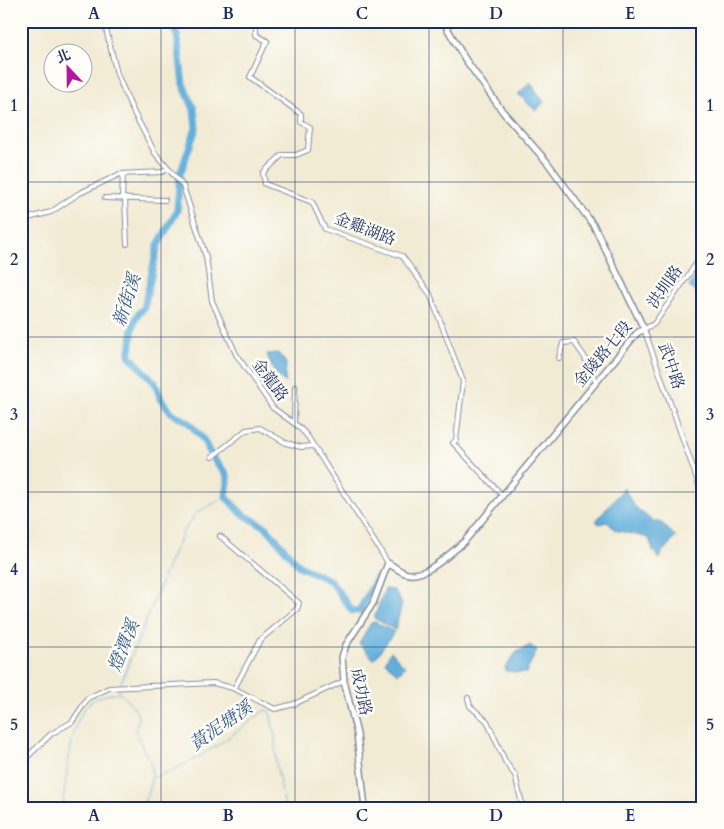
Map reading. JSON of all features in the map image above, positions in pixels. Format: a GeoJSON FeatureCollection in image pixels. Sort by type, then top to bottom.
{"type":"FeatureCollection","features":[{"type":"Feature","properties":{"kind":"street"},"geometry":{"type":"LineString","coordinates":[[21,220],[51,212],[78,194],[123,174],[162,172],[168,169],[155,153],[124,92],[113,60],[104,21]]}},
{"type":"Feature","properties":{"kind":"street","name":"金雞湖路"},"geometry":{"type":"LineString","coordinates":[[256,21],[256,35],[267,41],[250,77],[301,114],[301,122],[310,127],[308,150],[296,155],[282,155],[263,173],[265,184],[312,202],[325,229],[402,256],[430,294],[463,381],[456,440],[453,443],[502,495]]}},
{"type":"Feature","properties":{"kind":"street","name":"金陵路七段"},"geometry":{"type":"LineString","coordinates":[[388,563],[406,574],[419,573],[429,568],[464,542],[637,333],[644,329],[594,226],[547,162],[503,112],[465,60],[443,21]]}},
{"type":"Feature","properties":{"kind":"street","name":"金龍路"},"geometry":{"type":"LineString","coordinates":[[168,169],[182,186],[206,257],[212,300],[236,354],[273,408],[294,423],[313,446],[388,563]]}},
{"type":"Feature","properties":{"kind":"street"},"geometry":{"type":"LineString","coordinates":[[123,174],[127,244]]}},
{"type":"Feature","properties":{"kind":"street"},"geometry":{"type":"LineString","coordinates":[[105,198],[165,200]]}},
{"type":"Feature","properties":{"kind":"street","name":"洪圳路"},"geometry":{"type":"LineString","coordinates":[[644,329],[654,324],[703,254]]}},
{"type":"Feature","properties":{"kind":"street","name":"武中路"},"geometry":{"type":"LineString","coordinates":[[644,329],[703,496]]}},
{"type":"Feature","properties":{"kind":"street"},"geometry":{"type":"LineString","coordinates":[[559,358],[563,343],[574,342],[584,356],[596,382]]}},
{"type":"Feature","properties":{"kind":"street"},"geometry":{"type":"LineString","coordinates":[[294,423],[295,387]]}},
{"type":"Feature","properties":{"kind":"street"},"geometry":{"type":"LineString","coordinates":[[212,457],[246,430],[260,428],[286,443],[301,447],[313,446]]}},
{"type":"Feature","properties":{"kind":"street"},"geometry":{"type":"LineString","coordinates":[[220,536],[296,597],[299,603],[297,608],[260,640],[234,689]]}},
{"type":"Feature","properties":{"kind":"street","name":"成功路"},"geometry":{"type":"LineString","coordinates":[[365,808],[357,734],[344,681],[343,651],[372,604],[388,563]]}},
{"type":"Feature","properties":{"kind":"street"},"geometry":{"type":"LineString","coordinates":[[21,763],[51,734],[72,722],[88,698],[109,688],[205,683],[234,689],[270,707],[284,708],[344,681]]}},
{"type":"Feature","properties":{"kind":"street"},"geometry":{"type":"LineString","coordinates":[[468,698],[470,706],[487,721],[506,763],[516,775],[523,808]]}},
{"type":"Feature","properties":{"kind":"street"},"geometry":{"type":"LineString","coordinates":[[689,808],[703,803]]}},
{"type":"Feature","properties":{"kind":"street"},"geometry":{"type":"LineString","coordinates":[[271,808],[280,804],[283,808]]}},
{"type":"Feature","properties":{"kind":"water"},"geometry":{"type":"Polygon","coordinates":[[[530,82],[544,102],[536,111],[518,94],[530,82]]]}},
{"type":"Feature","properties":{"kind":"water"},"geometry":{"type":"Polygon","coordinates":[[[703,264],[703,298],[689,287],[703,264]]]}},
{"type":"Feature","properties":{"kind":"water"},"geometry":{"type":"Polygon","coordinates":[[[278,353],[286,363],[285,383],[274,372],[267,354],[278,353]]]}},
{"type":"Feature","properties":{"kind":"water"},"geometry":{"type":"Polygon","coordinates":[[[624,488],[634,506],[651,520],[662,523],[676,537],[662,552],[660,559],[653,551],[649,538],[615,530],[607,522],[599,524],[596,521],[624,488]]]}},
{"type":"Feature","properties":{"kind":"water"},"geometry":{"type":"Polygon","coordinates":[[[385,589],[394,590],[402,604],[395,630],[374,618],[385,589]]]}},
{"type":"Feature","properties":{"kind":"water"},"geometry":{"type":"Polygon","coordinates":[[[375,622],[394,632],[374,660],[359,643],[371,623],[375,622]]]}},
{"type":"Feature","properties":{"kind":"water"},"geometry":{"type":"Polygon","coordinates":[[[530,645],[537,650],[526,673],[506,671],[505,667],[517,652],[530,645]]]}},
{"type":"Feature","properties":{"kind":"water"},"geometry":{"type":"Polygon","coordinates":[[[391,651],[405,667],[398,674],[385,662],[391,651]]]}},
{"type":"Feature","properties":{"kind":"waterway","name":"新街溪"},"geometry":{"type":"LineString","coordinates":[[170,21],[177,35],[183,84],[194,109],[196,128],[180,174],[177,211],[158,245],[144,308],[134,323],[129,355],[155,383],[161,399],[172,413],[188,422],[203,439],[212,457],[227,475],[226,497],[241,513],[267,528],[299,566],[331,581],[352,611],[359,611],[377,578]]}},
{"type":"Feature","properties":{"kind":"waterway","name":"燈潭溪"},"geometry":{"type":"LineString","coordinates":[[120,685],[183,532],[197,512],[226,497]]}},
{"type":"Feature","properties":{"kind":"waterway","name":"燈潭溪"},"geometry":{"type":"LineString","coordinates":[[62,808],[73,737],[82,712],[92,701],[103,696],[118,693],[119,689]]}},
{"type":"Feature","properties":{"kind":"waterway","name":"黃泥塘溪"},"geometry":{"type":"LineString","coordinates":[[119,693],[136,710],[138,717],[136,731],[151,766],[151,779],[144,803],[149,808]]}},
{"type":"Feature","properties":{"kind":"waterway","name":"黃泥塘溪"},"geometry":{"type":"LineString","coordinates":[[152,778],[197,758],[265,710],[270,712],[275,736],[276,764],[285,807]]}}]}
